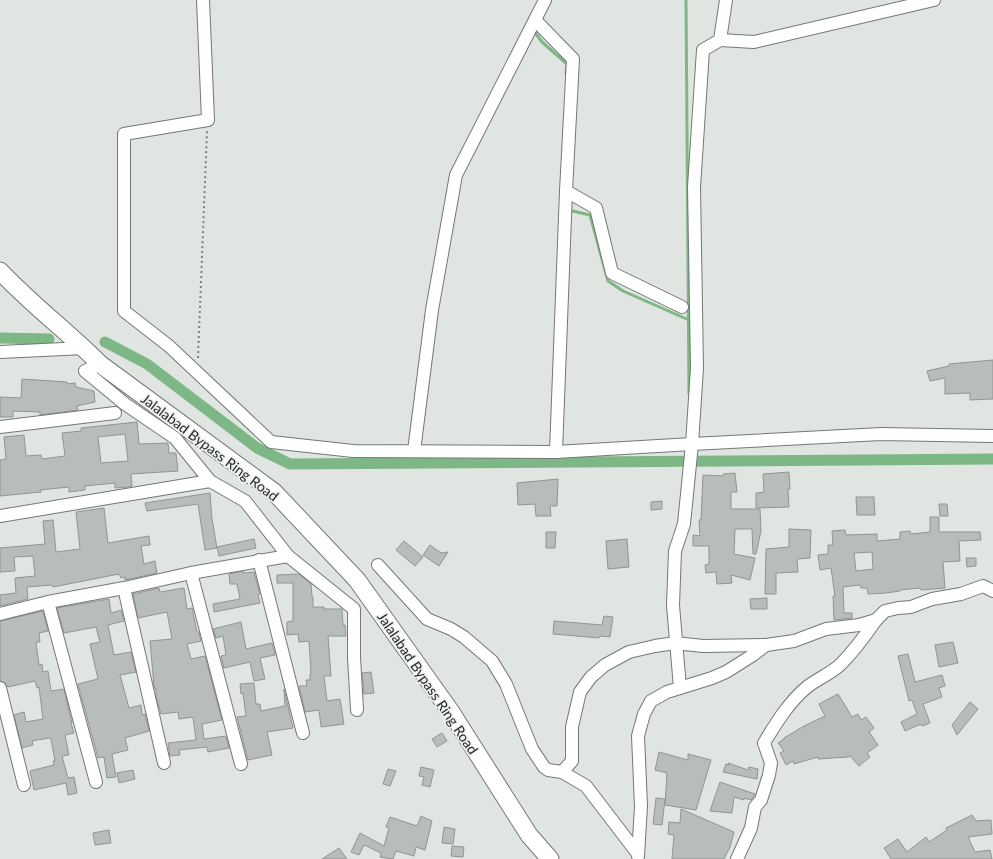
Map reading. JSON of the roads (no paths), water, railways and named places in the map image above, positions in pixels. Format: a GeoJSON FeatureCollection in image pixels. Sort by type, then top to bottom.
{"type":"FeatureCollection","features":[{"type":"Feature","properties":{"kind":"highway","name":"Jalalabad Bypass Ring Road"},"geometry":{"type":"LineString","coordinates":[[0,271],[17,289],[100,364],[274,492],[357,580],[451,712],[529,835],[550,859]]}},
{"type":"Feature","properties":{"kind":"street"},"geometry":{"type":"LineString","coordinates":[[203,0],[208,120],[124,134],[124,311],[169,346],[270,442],[353,451],[556,452],[881,434],[993,436]]}},
{"type":"Feature","properties":{"kind":"street"},"geometry":{"type":"LineString","coordinates":[[414,451],[432,310],[456,175],[545,0]]}},
{"type":"Feature","properties":{"kind":"street"},"geometry":{"type":"LineString","coordinates":[[720,40],[726,0]]}},
{"type":"Feature","properties":{"kind":"street"},"geometry":{"type":"LineString","coordinates":[[680,688],[675,643],[673,605],[674,551],[684,524],[696,408],[697,368],[694,187],[703,50],[720,40],[754,42],[934,0]]}},
{"type":"Feature","properties":{"kind":"street"},"geometry":{"type":"LineString","coordinates":[[535,20],[573,59],[566,191],[556,452]]}},
{"type":"Feature","properties":{"kind":"street"},"geometry":{"type":"LineString","coordinates":[[566,191],[596,208],[612,273],[682,307]]}},
{"type":"Feature","properties":{"kind":"street"},"geometry":{"type":"LineString","coordinates":[[0,352],[84,348]]}},
{"type":"Feature","properties":{"kind":"street"},"geometry":{"type":"LineString","coordinates":[[100,364],[85,371],[125,404],[175,438],[210,481],[245,501],[288,556],[354,609],[354,657],[357,710]]}},
{"type":"Feature","properties":{"kind":"street"},"geometry":{"type":"LineString","coordinates":[[0,427],[116,413]]}},
{"type":"Feature","properties":{"kind":"street"},"geometry":{"type":"LineString","coordinates":[[0,516],[210,481]]}},
{"type":"Feature","properties":{"kind":"street"},"geometry":{"type":"LineString","coordinates":[[0,614],[48,602],[124,588],[192,573],[288,556]]}},
{"type":"Feature","properties":{"kind":"street"},"geometry":{"type":"LineString","coordinates":[[260,560],[303,733]]}},
{"type":"Feature","properties":{"kind":"street"},"geometry":{"type":"LineString","coordinates":[[378,565],[427,619],[451,628],[492,661],[506,684],[532,749],[544,767],[548,770],[562,772],[586,786],[596,797],[638,856]]}},
{"type":"Feature","properties":{"kind":"street"},"geometry":{"type":"LineString","coordinates":[[192,573],[241,764]]}},
{"type":"Feature","properties":{"kind":"street"},"geometry":{"type":"LineString","coordinates":[[737,859],[751,828],[755,807],[761,800],[769,775],[771,763],[764,743],[771,730],[788,707],[807,687],[838,666],[859,646],[876,620],[885,611],[911,607],[932,599],[961,594],[983,586],[993,591]]}},
{"type":"Feature","properties":{"kind":"street"},"geometry":{"type":"LineString","coordinates":[[124,588],[164,762]]}},
{"type":"Feature","properties":{"kind":"street"},"geometry":{"type":"LineString","coordinates":[[48,602],[96,782]]}},
{"type":"Feature","properties":{"kind":"street"},"geometry":{"type":"LineString","coordinates":[[562,772],[572,762],[572,727],[580,692],[591,677],[605,665],[629,652],[675,643],[702,646],[766,645],[794,641],[826,629],[859,625],[876,620]]}},
{"type":"Feature","properties":{"kind":"street"},"geometry":{"type":"LineString","coordinates":[[638,856],[641,806],[638,736],[644,714],[650,701],[667,692],[726,672],[766,645]]}},
{"type":"Feature","properties":{"kind":"street"},"geometry":{"type":"LineString","coordinates":[[0,688],[24,785]]}},
{"type":"Feature","properties":{"kind":"waterway"},"geometry":{"type":"LineString","coordinates":[[686,0],[689,394]]}},
{"type":"Feature","properties":{"kind":"waterway"},"geometry":{"type":"LineString","coordinates":[[533,30],[542,42],[567,64],[566,73]]}},
{"type":"Feature","properties":{"kind":"waterway"},"geometry":{"type":"LineString","coordinates":[[568,210],[590,215],[608,281],[623,291],[689,320]]}},
{"type":"Feature","properties":{"kind":"waterway"},"geometry":{"type":"LineString","coordinates":[[0,338],[49,339]]}},
{"type":"Feature","properties":{"kind":"waterway"},"geometry":{"type":"LineString","coordinates":[[105,342],[147,364],[257,448],[290,464],[993,459]]}}]}
